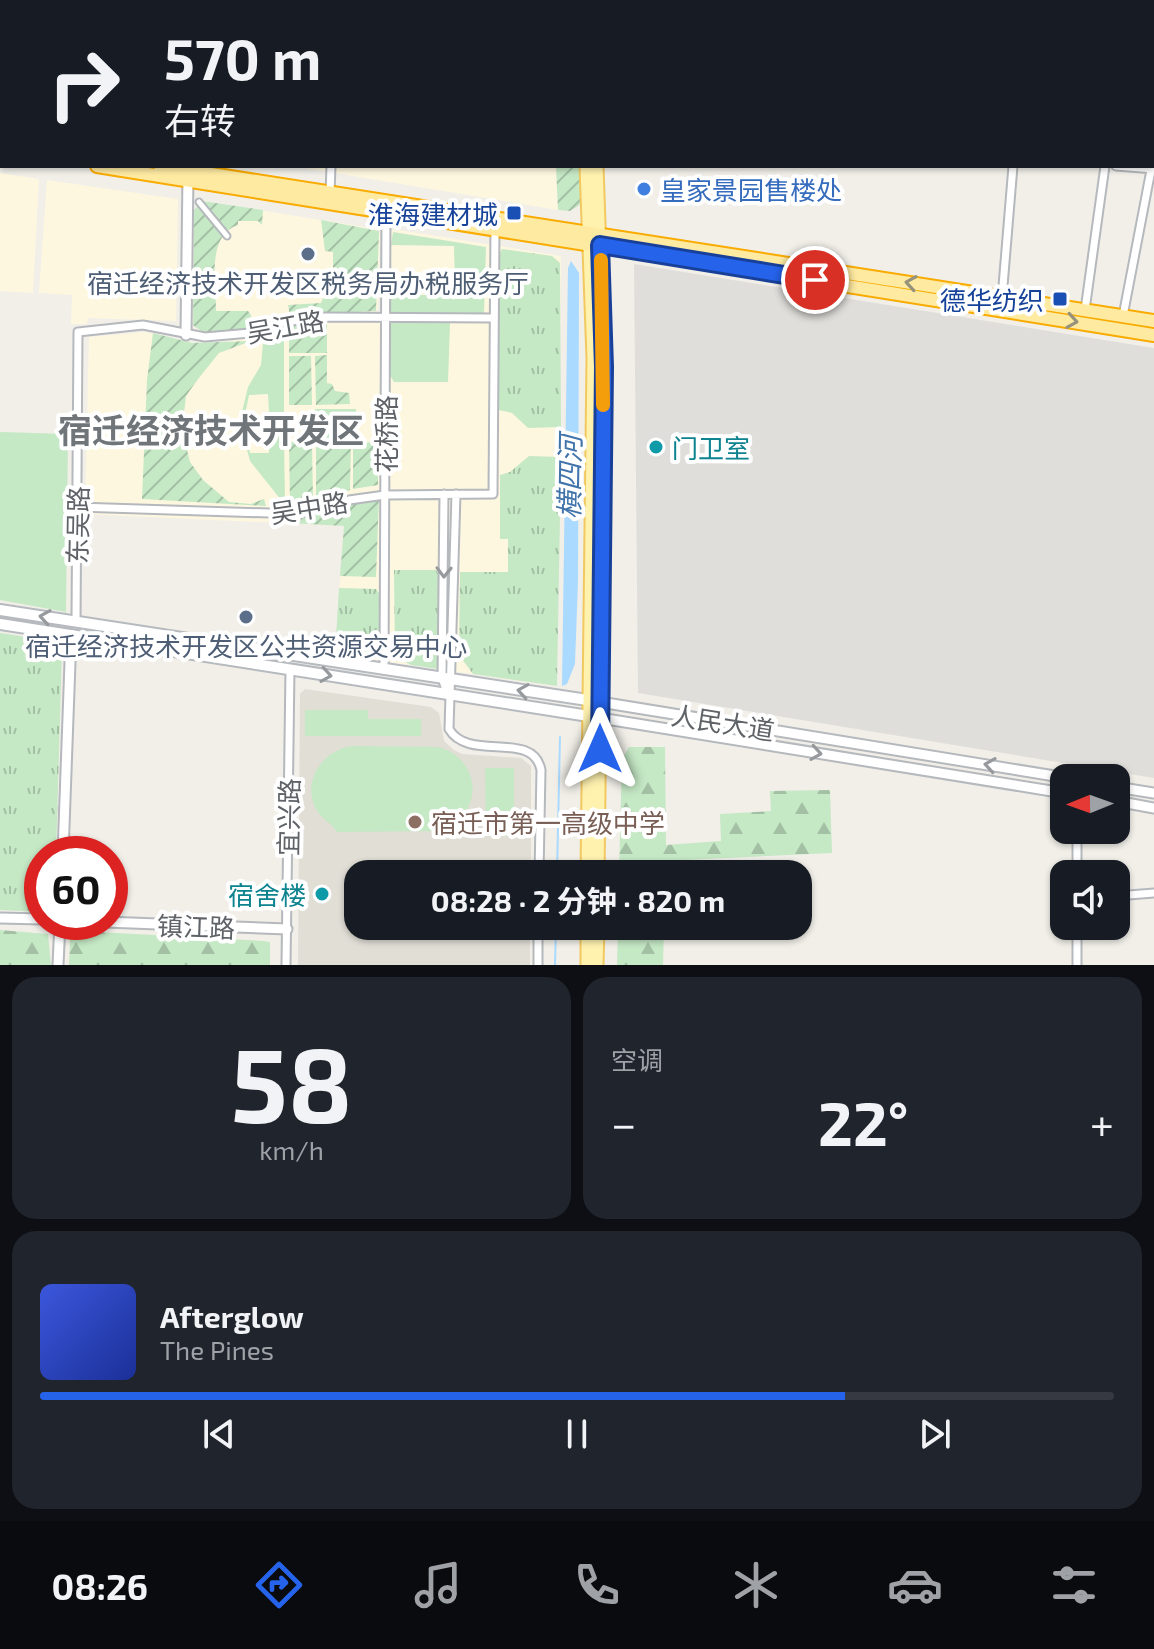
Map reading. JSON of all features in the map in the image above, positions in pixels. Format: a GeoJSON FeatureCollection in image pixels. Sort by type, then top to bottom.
{"type":"FeatureCollection","features":[{"type":"Feature","properties":{"kind":"highway"},"geometry":{"type":"LineString","coordinates":[[123,168],[188,173]]}},
{"type":"Feature","properties":{"kind":"highway"},"geometry":{"type":"LineString","coordinates":[[168,168],[329,197],[1154,321]]}},
{"type":"Feature","properties":{"kind":"highway"},"geometry":{"type":"LineString","coordinates":[[387,206],[495,228],[594,238],[1154,335]]}},
{"type":"Feature","properties":{"kind":"main road"},"geometry":{"type":"LineString","coordinates":[[586,168],[604,367],[598,860]]}},
{"type":"Feature","properties":{"kind":"main road"},"geometry":{"type":"LineString","coordinates":[[587,860],[597,168]]}},
{"type":"Feature","properties":{"kind":"main road","name":"人民大道"},"geometry":{"type":"LineString","coordinates":[[0,610],[600,702]]}},
{"type":"Feature","properties":{"kind":"main road","name":"人民大道"},"geometry":{"type":"LineString","coordinates":[[0,624],[600,718]]}},
{"type":"Feature","properties":{"kind":"main road"},"geometry":{"type":"LineString","coordinates":[[587,940],[587,965]]}},
{"type":"Feature","properties":{"kind":"main road"},"geometry":{"type":"LineString","coordinates":[[597,965],[598,940]]}},
{"type":"Feature","properties":{"kind":"street"},"geometry":{"type":"LineString","coordinates":[[329,197],[331,168]]}},
{"type":"Feature","properties":{"kind":"street"},"geometry":{"type":"LineString","coordinates":[[1002,298],[1013,168]]}},
{"type":"Feature","properties":{"kind":"street"},"geometry":{"type":"LineString","coordinates":[[1085,310],[1105,168]]}},
{"type":"Feature","properties":{"kind":"street"},"geometry":{"type":"LineString","coordinates":[[1123,316],[1153,170]]}},
{"type":"Feature","properties":{"kind":"street"},"geometry":{"type":"LineString","coordinates":[[186,335],[188,173]]}},
{"type":"Feature","properties":{"kind":"street"},"geometry":{"type":"LineString","coordinates":[[199,202],[227,236]]}},
{"type":"Feature","properties":{"kind":"street","name":"花桥路"},"geometry":{"type":"LineString","coordinates":[[384,670],[387,206]]}},
{"type":"Feature","properties":{"kind":"street"},"geometry":{"type":"LineString","coordinates":[[494,318],[495,228]]}},
{"type":"Feature","properties":{"kind":"street","name":"吴江路"},"geometry":{"type":"LineString","coordinates":[[78,332],[143,325],[205,337],[250,333],[284,322],[322,317],[494,318]]}},
{"type":"Feature","properties":{"kind":"street","name":"吴中路"},"geometry":{"type":"LineString","coordinates":[[77,507],[299,514],[349,500],[385,495],[493,494],[494,318]]}},
{"type":"Feature","properties":{"kind":"street","name":"东吴路"},"geometry":{"type":"LineString","coordinates":[[76,622],[78,332]]}},
{"type":"Feature","properties":{"kind":"street"},"geometry":{"type":"LineString","coordinates":[[444,494],[449,729],[465,745],[526,750],[540,763],[539,860]]}},
{"type":"Feature","properties":{"kind":"street"},"geometry":{"type":"LineString","coordinates":[[448,679],[456,494]]}},
{"type":"Feature","properties":{"kind":"street"},"geometry":{"type":"LineString","coordinates":[[66,836],[73,635]]}},
{"type":"Feature","properties":{"kind":"street","name":"宜兴路"},"geometry":{"type":"LineString","coordinates":[[286,965],[290,669]]}},
{"type":"Feature","properties":{"kind":"street","name":"人民大道"},"geometry":{"type":"LineString","coordinates":[[600,702],[1050,775]]}},
{"type":"Feature","properties":{"kind":"street","name":"人民大道"},"geometry":{"type":"LineString","coordinates":[[600,718],[1050,791]]}},
{"type":"Feature","properties":{"kind":"street"},"geometry":{"type":"LineString","coordinates":[[1130,789],[1154,793]]}},
{"type":"Feature","properties":{"kind":"street"},"geometry":{"type":"LineString","coordinates":[[1130,804],[1154,808]]}},
{"type":"Feature","properties":{"kind":"street"},"geometry":{"type":"LineString","coordinates":[[1130,895],[1154,893]]}},
{"type":"Feature","properties":{"kind":"street"},"geometry":{"type":"LineString","coordinates":[[0,918],[24,919]]}},
{"type":"Feature","properties":{"kind":"street","name":"镇江路"},"geometry":{"type":"LineString","coordinates":[[128,923],[287,929]]}},
{"type":"Feature","properties":{"kind":"street"},"geometry":{"type":"LineString","coordinates":[[61,965],[62,940]]}},
{"type":"Feature","properties":{"kind":"street"},"geometry":{"type":"LineString","coordinates":[[538,940],[538,965]]}},
{"type":"Feature","properties":{"kind":"street"},"geometry":{"type":"LineString","coordinates":[[1077,940],[1077,965]]}},
{"type":"Feature","properties":{"kind":"shaded area","name":"淮海建材城"},"geometry":{"type":"Polygon","coordinates":[[[304,168],[556,168],[558,210],[304,168]]]}},
{"type":"Feature","properties":{"kind":"shaded area"},"geometry":{"type":"Polygon","coordinates":[[[0,173],[39,179],[33,293],[0,291],[0,173]]]}},
{"type":"Feature","properties":{"kind":"shaded area"},"geometry":{"type":"Polygon","coordinates":[[[47,180],[178,199],[176,321],[88,318],[87,324],[71,324],[72,295],[39,293],[47,180]]]}},
{"type":"Feature","properties":{"kind":"shaded area"},"geometry":{"type":"Polygon","coordinates":[[[202,201],[377,229],[380,234],[378,309],[373,313],[294,317],[250,330],[200,331],[191,320],[194,210],[202,201]]]}},
{"type":"Feature","properties":{"kind":"shaded area"},"geometry":{"type":"Polygon","coordinates":[[[393,229],[561,256],[557,686],[335,654],[344,526],[85,514],[89,337],[146,332],[192,343],[222,343],[316,322],[388,322],[389,237],[393,229]]]}},
{"type":"Feature","properties":{"kind":"shaded area"},"geometry":{"type":"Polygon","coordinates":[[[634,264],[1154,348],[1154,778],[1130,774],[1130,764],[1069,764],[638,693],[634,264]]]}},
{"type":"Feature","properties":{"kind":"shaded area","name":"宿迁市第一高级中学"},"geometry":{"type":"Polygon","coordinates":[[[305,689],[431,707],[439,713],[444,741],[454,750],[462,754],[521,758],[531,766],[531,860],[344,860],[344,940],[530,940],[530,965],[298,965],[300,694],[305,689]]]}},
{"type":"Feature","properties":{"kind":"green space"},"geometry":{"type":"Polygon","coordinates":[[[556,168],[580,168],[581,204],[570,211],[558,210],[556,168]]]}},
{"type":"Feature","properties":{"kind":"green space"},"geometry":{"type":"Polygon","coordinates":[[[202,201],[263,210],[262,225],[258,221],[238,221],[238,225],[228,230],[221,239],[215,262],[216,311],[248,311],[251,315],[250,330],[205,334],[193,325],[194,210],[202,201]]]}},
{"type":"Feature","properties":{"kind":"green space"},"geometry":{"type":"Polygon","coordinates":[[[321,220],[379,231],[376,311],[290,316],[288,305],[321,303],[333,275],[333,252],[325,251],[321,220]]]}},
{"type":"Feature","properties":{"kind":"green space"},"geometry":{"type":"Polygon","coordinates":[[[393,232],[486,247],[484,314],[390,314],[388,294],[392,290],[400,290],[401,295],[450,295],[450,289],[455,289],[454,246],[391,245],[393,232]]]}},
{"type":"Feature","properties":{"kind":"green space"},"geometry":{"type":"Polygon","coordinates":[[[502,249],[552,256],[560,263],[561,427],[528,428],[512,413],[499,410],[499,254],[502,249]]]}},
{"type":"Feature","properties":{"kind":"green space"},"geometry":{"type":"Polygon","coordinates":[[[392,321],[450,323],[448,382],[394,382],[389,374],[388,327],[392,321]]]}},
{"type":"Feature","properties":{"kind":"green space"},"geometry":{"type":"Polygon","coordinates":[[[327,322],[327,353],[289,353],[289,329],[285,327],[327,322]]]}},
{"type":"Feature","properties":{"kind":"green space"},"geometry":{"type":"Polygon","coordinates":[[[284,330],[284,412],[269,413],[268,394],[249,395],[245,415],[241,416],[248,387],[261,365],[263,343],[271,335],[284,330]]]}},
{"type":"Feature","properties":{"kind":"green space"},"geometry":{"type":"Polygon","coordinates":[[[153,333],[192,343],[251,341],[219,353],[198,379],[186,396],[182,430],[190,462],[203,480],[229,502],[251,504],[264,499],[266,506],[142,499],[147,380],[153,333]]]}},
{"type":"Feature","properties":{"kind":"green space"},"geometry":{"type":"Polygon","coordinates":[[[327,355],[327,383],[332,384],[335,391],[349,393],[350,404],[316,405],[315,356],[327,355]]]}},
{"type":"Feature","properties":{"kind":"green space"},"geometry":{"type":"Polygon","coordinates":[[[289,356],[311,356],[312,405],[289,405],[289,356]]]}},
{"type":"Feature","properties":{"kind":"green space"},"geometry":{"type":"Polygon","coordinates":[[[315,409],[356,409],[356,438],[315,438],[315,409]]]}},
{"type":"Feature","properties":{"kind":"green space"},"geometry":{"type":"Polygon","coordinates":[[[242,431],[245,431],[250,453],[269,453],[269,436],[284,435],[285,505],[250,461],[242,431]]]}},
{"type":"Feature","properties":{"kind":"green space"},"geometry":{"type":"Polygon","coordinates":[[[0,432],[68,434],[66,612],[0,600],[0,432]]]}},
{"type":"Feature","properties":{"kind":"green space"},"geometry":{"type":"Polygon","coordinates":[[[289,442],[312,442],[313,502],[290,505],[289,442]]]}},
{"type":"Feature","properties":{"kind":"green space"},"geometry":{"type":"Polygon","coordinates":[[[316,442],[351,442],[350,490],[316,501],[316,442]]]}},
{"type":"Feature","properties":{"kind":"green space"},"geometry":{"type":"Polygon","coordinates":[[[378,442],[378,485],[353,489],[353,443],[378,442]]]}},
{"type":"Feature","properties":{"kind":"green space"},"geometry":{"type":"Polygon","coordinates":[[[529,456],[561,457],[557,686],[473,674],[459,655],[460,572],[508,572],[508,539],[500,539],[500,475],[510,472],[529,456]]]}},
{"type":"Feature","properties":{"kind":"green space"},"geometry":{"type":"Polygon","coordinates":[[[379,498],[376,577],[340,576],[344,526],[270,522],[311,516],[345,503],[379,498]]]}},
{"type":"Feature","properties":{"kind":"green space"},"geometry":{"type":"Polygon","coordinates":[[[394,570],[436,570],[440,576],[438,669],[411,665],[395,657],[394,570]]]}},
{"type":"Feature","properties":{"kind":"green space"},"geometry":{"type":"Polygon","coordinates":[[[339,588],[376,589],[381,596],[379,651],[374,657],[335,654],[339,588]]]}},
{"type":"Feature","properties":{"kind":"green space"},"geometry":{"type":"Polygon","coordinates":[[[0,633],[60,642],[62,651],[57,836],[24,836],[24,911],[0,910],[0,633]]]}},
{"type":"Feature","properties":{"kind":"green space"},"geometry":{"type":"Polygon","coordinates":[[[305,710],[368,710],[368,719],[421,719],[421,736],[305,736],[305,710]]]}},
{"type":"Feature","properties":{"kind":"green space"},"geometry":{"type":"Polygon","coordinates":[[[438,747],[448,750],[468,770],[473,788],[468,808],[447,831],[337,832],[316,809],[311,787],[313,777],[325,760],[342,748],[438,747]]]}},
{"type":"Feature","properties":{"kind":"green space"},"geometry":{"type":"Polygon","coordinates":[[[629,747],[665,747],[666,845],[721,841],[720,814],[771,811],[770,791],[830,790],[832,853],[619,860],[622,759],[629,747]]]}},
{"type":"Feature","properties":{"kind":"green space"},"geometry":{"type":"Polygon","coordinates":[[[485,768],[514,768],[514,836],[486,836],[485,768]]]}},
{"type":"Feature","properties":{"kind":"green space"},"geometry":{"type":"Polygon","coordinates":[[[0,930],[24,932],[24,940],[49,940],[51,965],[0,965],[0,930]]]}},
{"type":"Feature","properties":{"kind":"green space"},"geometry":{"type":"Polygon","coordinates":[[[128,934],[270,942],[270,965],[69,965],[70,940],[128,940],[128,934]]]}},
{"type":"Feature","properties":{"kind":"green space"},"geometry":{"type":"Polygon","coordinates":[[[618,940],[664,940],[663,965],[617,965],[618,940]]]}},
{"type":"Feature","properties":{"kind":"water"},"geometry":{"type":"Polygon","coordinates":[[[571,261],[579,273],[578,581],[575,664],[567,684],[562,686],[568,268],[571,261]]]}},
{"type":"Feature","properties":{"kind":"waterway","name":"横四河"},"geometry":{"type":"LineString","coordinates":[[557,860],[560,737]]}},
{"type":"Feature","properties":{"kind":"waterway","name":"横四河"},"geometry":{"type":"LineString","coordinates":[[555,965],[556,940]]}},
{"type":"Feature","properties":{"kind":"slow traffic"},"geometry":{"type":"LineString","coordinates":[[601,260],[603,405]]}},
{"type":"Feature","properties":{"kind":"place","name":"皇家景园售楼处"},"geometry":{"type":"Point","coordinates":[644,189]}},
{"type":"Feature","properties":{"kind":"place","name":"淮海建材城"},"geometry":{"type":"Point","coordinates":[514,213]}},
{"type":"Feature","properties":{"kind":"place","name":"宿迁经济技术开发区税务局办税服务厅"},"geometry":{"type":"Point","coordinates":[308,254]}},
{"type":"Feature","properties":{"kind":"place","name":"德华纺织"},"geometry":{"type":"Point","coordinates":[1060,299]}},
{"type":"Feature","properties":{"kind":"place","name":"门卫室"},"geometry":{"type":"Point","coordinates":[656,447]}},
{"type":"Feature","properties":{"kind":"place","name":"宿迁经济技术开发区公共资源交易中心"},"geometry":{"type":"Point","coordinates":[246,617]}},
{"type":"Feature","properties":{"kind":"place","name":"宿迁市第一高级中学"},"geometry":{"type":"Point","coordinates":[415,822]}},
{"type":"Feature","properties":{"kind":"place","name":"宿舍楼"},"geometry":{"type":"Point","coordinates":[322,894]}},
{"type":"Feature","properties":{"kind":"district","name":"宿迁经济技术开发区"},"geometry":{"type":"Point","coordinates":[211,429]}},
{"type":"Feature","properties":{"kind":"route"},"geometry":{"type":"LineString","coordinates":[[600,749],[604,367],[600,245],[815,280]]}}]}
